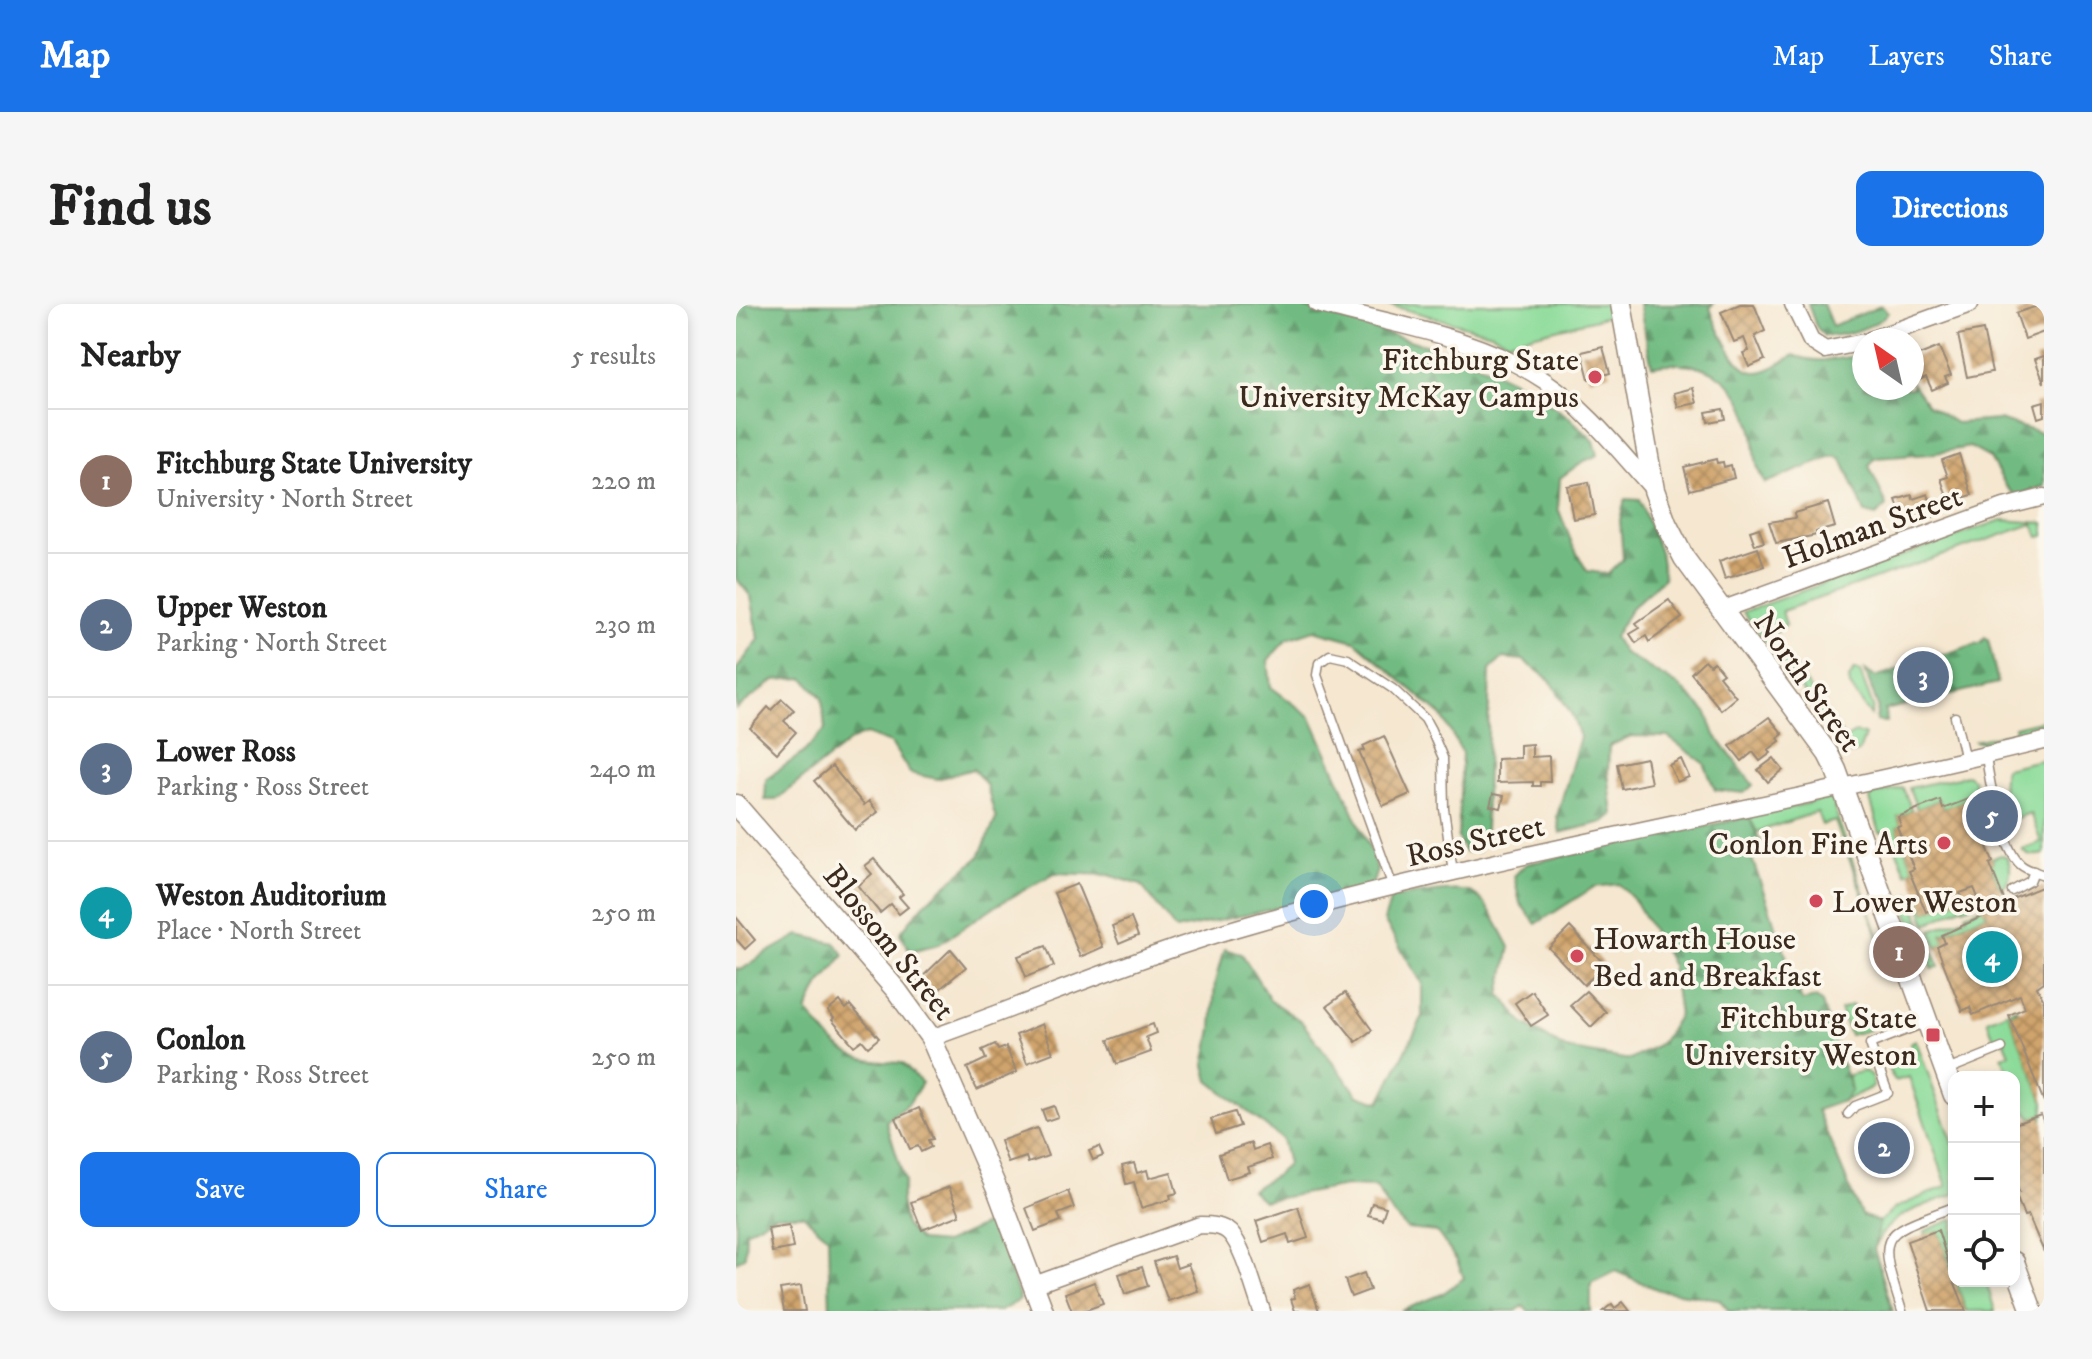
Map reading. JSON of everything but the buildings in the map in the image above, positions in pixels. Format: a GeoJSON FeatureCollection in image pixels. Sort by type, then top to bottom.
{"type":"FeatureCollection","features":[{"type":"Feature","properties":{"kind":"street"},"geometry":{"type":"LineString","coordinates":[[1317,304],[1461,342],[1533,373],[1582,411],[1654,490]]}},
{"type":"Feature","properties":{"kind":"street","name":"North Street"},"geometry":{"type":"LineString","coordinates":[[1621,304],[1659,506],[1684,558],[1828,754],[1948,1079]]}},
{"type":"Feature","properties":{"kind":"street"},"geometry":{"type":"LineString","coordinates":[[1793,304],[1811,341],[1825,350],[1852,344]]}},
{"type":"Feature","properties":{"kind":"street"},"geometry":{"type":"LineString","coordinates":[[1903,328],[1970,304]]}},
{"type":"Feature","properties":{"kind":"street","name":"Holman Street"},"geometry":{"type":"LineString","coordinates":[[1721,610],[2004,507],[2044,497]]}},
{"type":"Feature","properties":{"kind":"street","name":"Ross Street"},"geometry":{"type":"LineString","coordinates":[[931,1038],[1193,942],[1261,921],[1453,874],[2044,741]]}},
{"type":"Feature","properties":{"kind":"street","name":"Blossom Street"},"geometry":{"type":"LineString","coordinates":[[736,805],[897,991],[931,1038],[999,1194],[1043,1311]]}},
{"type":"Feature","properties":{"kind":"street"},"geometry":{"type":"LineString","coordinates":[[1034,1285],[1200,1225],[1215,1225],[1229,1232],[1237,1244],[1262,1311]]}},
{"type":"Feature","properties":{"kind":"street"},"geometry":{"type":"LineString","coordinates":[[2020,1278],[2032,1311]]}},
{"type":"Feature","properties":{"kind":"lane"},"geometry":{"type":"LineString","coordinates":[[1393,888],[1317,675],[1319,663],[1330,655],[1348,659],[1393,689],[1425,719],[1443,758],[1444,809],[1453,874]]}},
{"type":"Feature","properties":{"kind":"lane"},"geometry":{"type":"LineString","coordinates":[[1955,717],[1965,760]]}},
{"type":"Feature","properties":{"kind":"lane"},"geometry":{"type":"LineString","coordinates":[[1986,755],[1991,791],[2011,854],[2022,867],[2044,875]]}},
{"type":"Feature","properties":{"kind":"lane"},"geometry":{"type":"LineString","coordinates":[[2012,891],[2030,881],[2034,871]]}},
{"type":"Feature","properties":{"kind":"lane"},"geometry":{"type":"LineString","coordinates":[[1848,1114],[1855,1106],[1888,1093],[1870,1044],[1928,1021]]}},
{"type":"Feature","properties":{"kind":"lane"},"geometry":{"type":"LineString","coordinates":[[1945,1071],[2002,1048]]}},
{"type":"Feature","properties":{"kind":"lane"},"geometry":{"type":"LineString","coordinates":[[1902,1311],[1891,1275],[1887,1242],[1902,1226],[1948,1209]]}},
{"type":"Feature","properties":{"kind":"green space"},"geometry":{"type":"Polygon","coordinates":[[[736,304],[1292,304],[1461,356],[1520,384],[1569,417],[1594,441],[1598,455],[1560,478],[1558,508],[1587,571],[1608,574],[1623,559],[1620,520],[1625,499],[1639,500],[1660,552],[1664,578],[1631,608],[1614,637],[1623,652],[1679,686],[1707,713],[1715,735],[1753,785],[1744,793],[1715,790],[1704,763],[1668,737],[1631,736],[1609,746],[1608,772],[1613,815],[1603,822],[1560,833],[1557,816],[1580,737],[1572,715],[1550,680],[1523,660],[1503,658],[1490,670],[1485,830],[1478,851],[1464,852],[1458,837],[1462,753],[1442,716],[1355,641],[1314,630],[1287,639],[1268,660],[1271,687],[1311,717],[1370,848],[1377,870],[1371,888],[1176,930],[1141,885],[1109,875],[1055,873],[992,908],[939,944],[910,951],[900,933],[923,905],[979,857],[996,819],[986,784],[973,769],[937,779],[910,773],[891,743],[866,734],[851,740],[776,800],[765,800],[766,779],[803,753],[825,730],[822,698],[804,678],[775,680],[736,709],[736,670],[759,639],[751,597],[736,578],[736,304]]]}},
{"type":"Feature","properties":{"kind":"green space"},"geometry":{"type":"Polygon","coordinates":[[[1385,304],[1606,304],[1608,316],[1508,341],[1492,333],[1385,304]]]}},
{"type":"Feature","properties":{"kind":"green space"},"geometry":{"type":"Polygon","coordinates":[[[1639,304],[1713,304],[1711,312],[1726,343],[1748,370],[1763,371],[1794,355],[1820,360],[1852,357],[1852,400],[1924,400],[1956,423],[1999,420],[2044,434],[2044,486],[2016,496],[2006,486],[1990,458],[1970,447],[1875,458],[1869,466],[1887,506],[1876,516],[1865,513],[1842,459],[1835,456],[1765,483],[1757,466],[1748,416],[1731,386],[1719,376],[1690,365],[1652,366],[1639,304]]]}},
{"type":"Feature","properties":{"kind":"green space"},"geometry":{"type":"Polygon","coordinates":[[[1808,304],[1823,304],[1832,326],[1881,306],[1888,312],[1863,328],[1852,328],[1852,332],[1841,334],[1824,336],[1816,326],[1808,304]]]}},
{"type":"Feature","properties":{"kind":"green space"},"geometry":{"type":"Polygon","coordinates":[[[2002,520],[2044,523],[2044,536],[2039,537],[2033,524],[1782,611],[1786,625],[1773,635],[1845,739],[1855,733],[1865,735],[1859,752],[1850,754],[1743,612],[2002,520]]]}},
{"type":"Feature","properties":{"kind":"green space"},"geometry":{"type":"Polygon","coordinates":[[[1985,637],[1998,683],[1885,710],[1887,722],[1876,721],[1878,707],[1865,670],[1875,677],[1982,642],[1985,637]]]}},
{"type":"Feature","properties":{"kind":"green space"},"geometry":{"type":"Polygon","coordinates":[[[1854,670],[1860,672],[1873,707],[1871,716],[1850,686],[1849,679],[1854,670]]]}},
{"type":"Feature","properties":{"kind":"green space"},"geometry":{"type":"Polygon","coordinates":[[[2044,720],[2044,731],[1987,744],[1974,741],[2015,732],[2014,727],[2044,720]]]}},
{"type":"Feature","properties":{"kind":"green space"},"geometry":{"type":"Polygon","coordinates":[[[2044,759],[2044,854],[2032,855],[2022,849],[2041,842],[2030,813],[2011,820],[2002,781],[2005,768],[2044,759]]]}},
{"type":"Feature","properties":{"kind":"green space"},"geometry":{"type":"Polygon","coordinates":[[[1967,775],[1974,780],[1975,791],[1967,794],[1968,799],[1943,809],[1939,800],[1917,809],[1909,788],[1967,775]]]}},
{"type":"Feature","properties":{"kind":"green space"},"geometry":{"type":"Polygon","coordinates":[[[1903,788],[1912,811],[1898,817],[1901,826],[1897,828],[1914,869],[1906,873],[1889,831],[1880,833],[1870,799],[1873,795],[1903,788]]]}},
{"type":"Feature","properties":{"kind":"green space"},"geometry":{"type":"Polygon","coordinates":[[[1827,799],[1836,805],[1834,808],[1884,952],[1835,821],[1822,825],[1817,812],[1757,832],[1749,817],[1827,799]]]}},
{"type":"Feature","properties":{"kind":"green space"},"geometry":{"type":"Polygon","coordinates":[[[1749,817],[1762,845],[1749,850],[1802,1001],[1816,998],[1822,1003],[1851,1090],[1843,1101],[1817,1110],[1861,1215],[1879,1222],[1874,1249],[1893,1311],[1729,1311],[1719,1299],[1659,1290],[1615,1271],[1591,1283],[1591,1311],[1528,1311],[1523,1306],[1516,1311],[1401,1311],[1442,1294],[1464,1278],[1457,1261],[1437,1232],[1407,1229],[1392,1213],[1376,1187],[1346,1186],[1263,1201],[1251,1190],[1288,1164],[1282,1139],[1209,1081],[1205,1065],[1212,1029],[1215,982],[1224,949],[1242,954],[1271,1001],[1301,1021],[1358,1095],[1380,1102],[1422,1018],[1422,983],[1384,921],[1391,898],[1446,891],[1467,892],[1474,894],[1484,904],[1510,947],[1500,994],[1523,1023],[1566,1049],[1630,1060],[1661,1043],[1679,1015],[1672,965],[1636,902],[1619,884],[1594,887],[1536,924],[1520,903],[1514,876],[1526,864],[1749,817]]]}},
{"type":"Feature","properties":{"kind":"green space"},"geometry":{"type":"Polygon","coordinates":[[[2006,856],[2010,870],[2007,883],[2000,889],[1990,864],[1992,858],[2006,856]]]}},
{"type":"Feature","properties":{"kind":"green space"},"geometry":{"type":"Polygon","coordinates":[[[1974,888],[1980,902],[1963,906],[1927,924],[1918,900],[1921,899],[1926,912],[1962,898],[1960,893],[1974,888]]]}},
{"type":"Feature","properties":{"kind":"green space"},"geometry":{"type":"Polygon","coordinates":[[[1910,894],[1939,966],[1933,969],[1925,949],[1919,946],[1902,897],[1910,894]]]}},
{"type":"Feature","properties":{"kind":"green space"},"geometry":{"type":"Polygon","coordinates":[[[1982,907],[1988,914],[1942,934],[1945,943],[1937,947],[1931,930],[1967,917],[1966,914],[1982,907]]]}},
{"type":"Feature","properties":{"kind":"green space"},"geometry":{"type":"Polygon","coordinates":[[[799,935],[835,943],[844,955],[819,986],[807,1011],[818,1025],[846,1052],[869,1060],[902,1063],[922,1083],[909,1103],[886,1121],[905,1182],[900,1201],[905,1225],[920,1241],[945,1243],[989,1223],[998,1232],[1020,1300],[1000,1311],[830,1311],[828,1237],[803,1215],[775,1215],[746,1231],[745,1256],[736,1262],[736,968],[741,970],[799,935]]]}},
{"type":"Feature","properties":{"kind":"green space"},"geometry":{"type":"Polygon","coordinates":[[[1852,1005],[1859,1024],[1871,1021],[1872,1029],[1850,1035],[1840,1010],[1852,1005]]]}},
{"type":"Feature","properties":{"kind":"green space"},"geometry":{"type":"Polygon","coordinates":[[[2016,1008],[2017,1011],[2009,1015],[2044,1102],[2043,1121],[2041,1115],[2033,1118],[2020,1102],[2020,1071],[2008,1071],[2002,1057],[2010,1054],[2003,1037],[1995,1040],[1987,1020],[2016,1008]]]}},
{"type":"Feature","properties":{"kind":"green space"},"geometry":{"type":"Polygon","coordinates":[[[1916,1040],[1948,1129],[1948,1196],[1896,1219],[1887,1227],[1874,1249],[1879,1222],[1895,1208],[1947,1186],[1909,1077],[1895,1081],[1887,1067],[1889,1063],[1913,1054],[1910,1043],[1916,1040]]]}},
{"type":"Feature","properties":{"kind":"green space"},"geometry":{"type":"Polygon","coordinates":[[[1865,1071],[1872,1078],[1873,1087],[1843,1101],[1851,1090],[1848,1075],[1865,1071]]]}},
{"type":"Feature","properties":{"kind":"green space"},"geometry":{"type":"Polygon","coordinates":[[[1948,1221],[1948,1259],[1938,1231],[1926,1235],[1925,1231],[1948,1221]]]}},
{"type":"Feature","properties":{"kind":"green space"},"geometry":{"type":"Polygon","coordinates":[[[1958,1287],[1988,1287],[1995,1311],[1966,1311],[1958,1287]]]}},
{"type":"Feature","properties":{"kind":"place","name":"Fitchburg State University McKay Campus"},"geometry":{"type":"Point","coordinates":[1595,377]}},
{"type":"Feature","properties":{"kind":"place","name":"Lower Ross"},"geometry":{"type":"Point","coordinates":[1923,677]}},
{"type":"Feature","properties":{"kind":"place","name":"Conlon"},"geometry":{"type":"Point","coordinates":[1992,816]}},
{"type":"Feature","properties":{"kind":"place","name":"Conlon Fine Arts"},"geometry":{"type":"Point","coordinates":[1944,843]}},
{"type":"Feature","properties":{"kind":"place","name":"Lower Weston"},"geometry":{"type":"Point","coordinates":[1816,901]}},
{"type":"Feature","properties":{"kind":"place","name":"Fitchburg State University"},"geometry":{"type":"Point","coordinates":[1899,952]}},
{"type":"Feature","properties":{"kind":"place","name":"Howarth House Bed and Breakfast"},"geometry":{"type":"Point","coordinates":[1577,956]}},
{"type":"Feature","properties":{"kind":"place","name":"Weston Auditorium"},"geometry":{"type":"Point","coordinates":[1992,957]}},
{"type":"Feature","properties":{"kind":"place","name":"Fitchburg State University Weston"},"geometry":{"type":"Point","coordinates":[1933,1035]}},
{"type":"Feature","properties":{"kind":"place","name":"Upper Weston"},"geometry":{"type":"Point","coordinates":[1884,1148]}}]}
